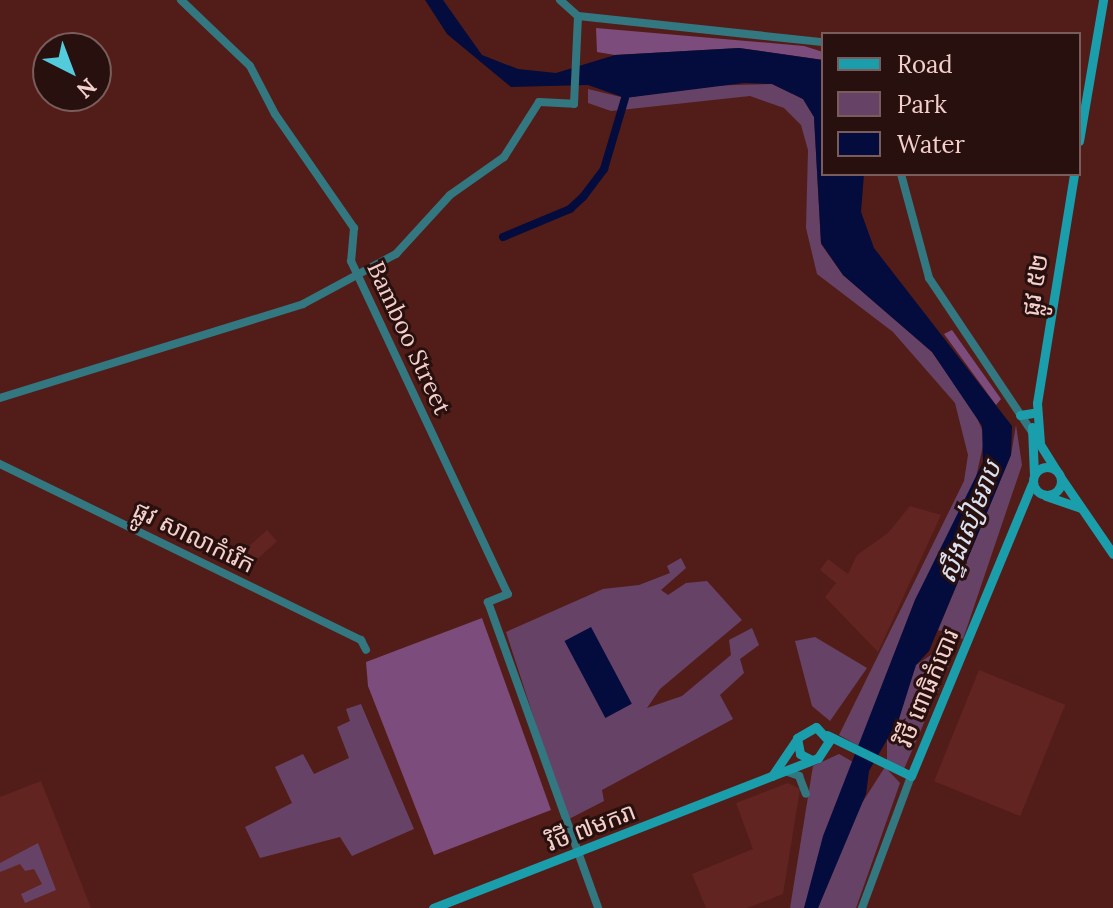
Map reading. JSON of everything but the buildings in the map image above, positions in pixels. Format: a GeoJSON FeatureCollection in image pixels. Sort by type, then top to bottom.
{"type":"FeatureCollection","features":[{"type":"Feature","properties":{"kind":"main road"},"geometry":{"type":"LineString","coordinates":[[1081,129],[1103,0]]}},
{"type":"Feature","properties":{"kind":"main road","name":"ផ្លូវ ៥២"},"geometry":{"type":"LineString","coordinates":[[1033,480],[1033,413],[1074,176]]}},
{"type":"Feature","properties":{"kind":"main road","name":"ផ្លូវ ៥២"},"geometry":{"type":"LineString","coordinates":[[1037,403],[1040,443]]}},
{"type":"Feature","properties":{"kind":"main road"},"geometry":{"type":"LineString","coordinates":[[1020,415],[1033,413]]}},
{"type":"Feature","properties":{"kind":"main road"},"geometry":{"type":"LineString","coordinates":[[1032,432],[1113,554]]}},
{"type":"Feature","properties":{"kind":"main road"},"geometry":{"type":"LineString","coordinates":[[1058,474],[1044,467],[1033,480],[1045,496],[1081,509]]}},
{"type":"Feature","properties":{"kind":"main road"},"geometry":{"type":"LineString","coordinates":[[1027,503],[1059,489],[1058,474]]}},
{"type":"Feature","properties":{"kind":"main road","name":"វិថី ពោធិកំបោរ"},"geometry":{"type":"LineString","coordinates":[[911,776],[1027,503],[1033,480]]}},
{"type":"Feature","properties":{"kind":"main road"},"geometry":{"type":"LineString","coordinates":[[763,783],[797,738],[813,727],[850,751],[911,776]]}},
{"type":"Feature","properties":{"kind":"main road"},"geometry":{"type":"LineString","coordinates":[[826,752],[827,735]]}},
{"type":"Feature","properties":{"kind":"main road"},"geometry":{"type":"LineString","coordinates":[[797,738],[798,749],[810,759],[826,752],[850,751]]}},
{"type":"Feature","properties":{"kind":"main road","name":"វិថី ៧មករា"},"geometry":{"type":"LineString","coordinates":[[433,908],[763,783],[810,759]]}},
{"type":"Feature","properties":{"kind":"street","name":"Bamboo Street"},"geometry":{"type":"LineString","coordinates":[[181,0],[250,66],[275,114],[353,226],[350,258],[358,277],[508,594],[488,602],[578,853]]}},
{"type":"Feature","properties":{"kind":"street"},"geometry":{"type":"LineString","coordinates":[[560,0],[578,16],[821,42]]}},
{"type":"Feature","properties":{"kind":"street"},"geometry":{"type":"LineString","coordinates":[[0,398],[20,387],[258,320],[358,277],[409,244],[450,195],[496,164],[539,102],[574,104],[571,62],[578,16]]}},
{"type":"Feature","properties":{"kind":"street"},"geometry":{"type":"LineString","coordinates":[[902,176],[929,278],[1032,432]]}},
{"type":"Feature","properties":{"kind":"street","name":"ផ្លូវ សាលាកំរើក"},"geometry":{"type":"LineString","coordinates":[[0,464],[361,640],[366,650]]}},
{"type":"Feature","properties":{"kind":"street"},"geometry":{"type":"LineString","coordinates":[[788,772],[799,776],[806,794]]}},
{"type":"Feature","properties":{"kind":"street","name":"វិថី ពោធិកំបោរ"},"geometry":{"type":"LineString","coordinates":[[862,908],[911,776]]}},
{"type":"Feature","properties":{"kind":"street"},"geometry":{"type":"LineString","coordinates":[[578,853],[598,908]]}},
{"type":"Feature","properties":{"kind":"shaded area"},"geometry":{"type":"Polygon","coordinates":[[[596,28],[804,46],[821,51],[821,60],[739,48],[615,55],[597,52],[596,28]]]}},
{"type":"Feature","properties":{"kind":"shaded area"},"geometry":{"type":"Polygon","coordinates":[[[952,330],[1001,399],[996,405],[944,334],[952,330]]]}},
{"type":"Feature","properties":{"kind":"shaded area"},"geometry":{"type":"Polygon","coordinates":[[[910,506],[941,515],[878,652],[825,597],[836,583],[820,570],[828,559],[848,574],[857,555],[888,533],[910,506]]]}},
{"type":"Feature","properties":{"kind":"shaded area"},"geometry":{"type":"Polygon","coordinates":[[[267,530],[277,541],[241,573],[231,562],[267,530]]]}},
{"type":"Feature","properties":{"kind":"shaded area"},"geometry":{"type":"Polygon","coordinates":[[[482,618],[551,810],[434,855],[368,686],[366,662],[482,618]]]}},
{"type":"Feature","properties":{"kind":"shaded area"},"geometry":{"type":"Polygon","coordinates":[[[979,670],[1065,705],[1020,816],[934,781],[979,670]]]}},
{"type":"Feature","properties":{"kind":"shaded area"},"geometry":{"type":"Polygon","coordinates":[[[41,781],[91,908],[0,908],[0,797],[41,781]]]}},
{"type":"Feature","properties":{"kind":"shaded area"},"geometry":{"type":"Polygon","coordinates":[[[788,783],[800,789],[783,894],[747,908],[706,908],[692,874],[753,849],[736,803],[788,783]]]}},
{"type":"Feature","properties":{"kind":"green space"},"geometry":{"type":"Polygon","coordinates":[[[772,84],[803,99],[814,117],[821,244],[843,275],[932,352],[973,408],[985,437],[974,486],[915,600],[859,746],[839,735],[964,481],[968,455],[955,403],[893,332],[817,274],[806,228],[808,150],[801,125],[784,108],[750,96],[611,111],[588,103],[588,89],[625,98],[701,86],[772,84]]]}},
{"type":"Feature","properties":{"kind":"green space"},"geometry":{"type":"Polygon","coordinates":[[[1016,425],[1022,465],[963,639],[938,630],[1011,455],[1016,425]]]}},
{"type":"Feature","properties":{"kind":"green space"},"geometry":{"type":"Polygon","coordinates":[[[681,558],[686,568],[661,590],[668,595],[686,583],[707,581],[742,620],[660,689],[647,708],[682,696],[731,655],[729,640],[752,628],[759,645],[740,659],[744,673],[720,695],[733,719],[602,790],[604,801],[567,820],[506,632],[603,589],[639,585],[670,573],[667,566],[681,558]]]}},
{"type":"Feature","properties":{"kind":"green space"},"geometry":{"type":"Polygon","coordinates":[[[815,637],[867,668],[830,721],[812,706],[795,641],[815,637]]]}},
{"type":"Feature","properties":{"kind":"green space"},"geometry":{"type":"Polygon","coordinates":[[[931,655],[950,663],[904,769],[887,763],[887,741],[916,665],[931,655]]]}},
{"type":"Feature","properties":{"kind":"green space"},"geometry":{"type":"Polygon","coordinates":[[[361,704],[414,829],[352,856],[340,837],[260,858],[245,827],[292,803],[275,767],[303,754],[314,774],[349,758],[337,727],[350,721],[346,709],[361,704]]]}},
{"type":"Feature","properties":{"kind":"green space"},"geometry":{"type":"Polygon","coordinates":[[[839,754],[853,762],[804,908],[790,908],[813,766],[839,754]]]}},
{"type":"Feature","properties":{"kind":"green space"},"geometry":{"type":"Polygon","coordinates":[[[885,767],[900,783],[856,908],[818,908],[860,806],[885,767]]]}},
{"type":"Feature","properties":{"kind":"green space"},"geometry":{"type":"Polygon","coordinates":[[[38,843],[56,890],[25,903],[21,894],[42,884],[34,869],[25,871],[20,864],[0,872],[0,863],[38,843]]]}},
{"type":"Feature","properties":{"kind":"water","name":"ស្ទឹងសៀមរាប"},"geometry":{"type":"Polygon","coordinates":[[[425,0],[443,0],[482,55],[518,69],[556,73],[615,55],[739,48],[821,60],[821,176],[864,176],[861,212],[874,248],[1012,426],[1011,455],[929,651],[916,665],[899,719],[869,771],[866,794],[818,908],[804,908],[823,836],[915,600],[983,462],[982,426],[932,352],[843,275],[821,243],[814,117],[803,99],[772,84],[744,83],[625,98],[588,85],[511,87],[447,34],[425,0]]]}},
{"type":"Feature","properties":{"kind":"water"},"geometry":{"type":"Polygon","coordinates":[[[591,627],[632,704],[605,718],[565,641],[591,627]]]}},
{"type":"Feature","properties":{"kind":"waterway"},"geometry":{"type":"LineString","coordinates":[[503,237],[570,209],[583,197],[604,169],[625,98]]}}]}
